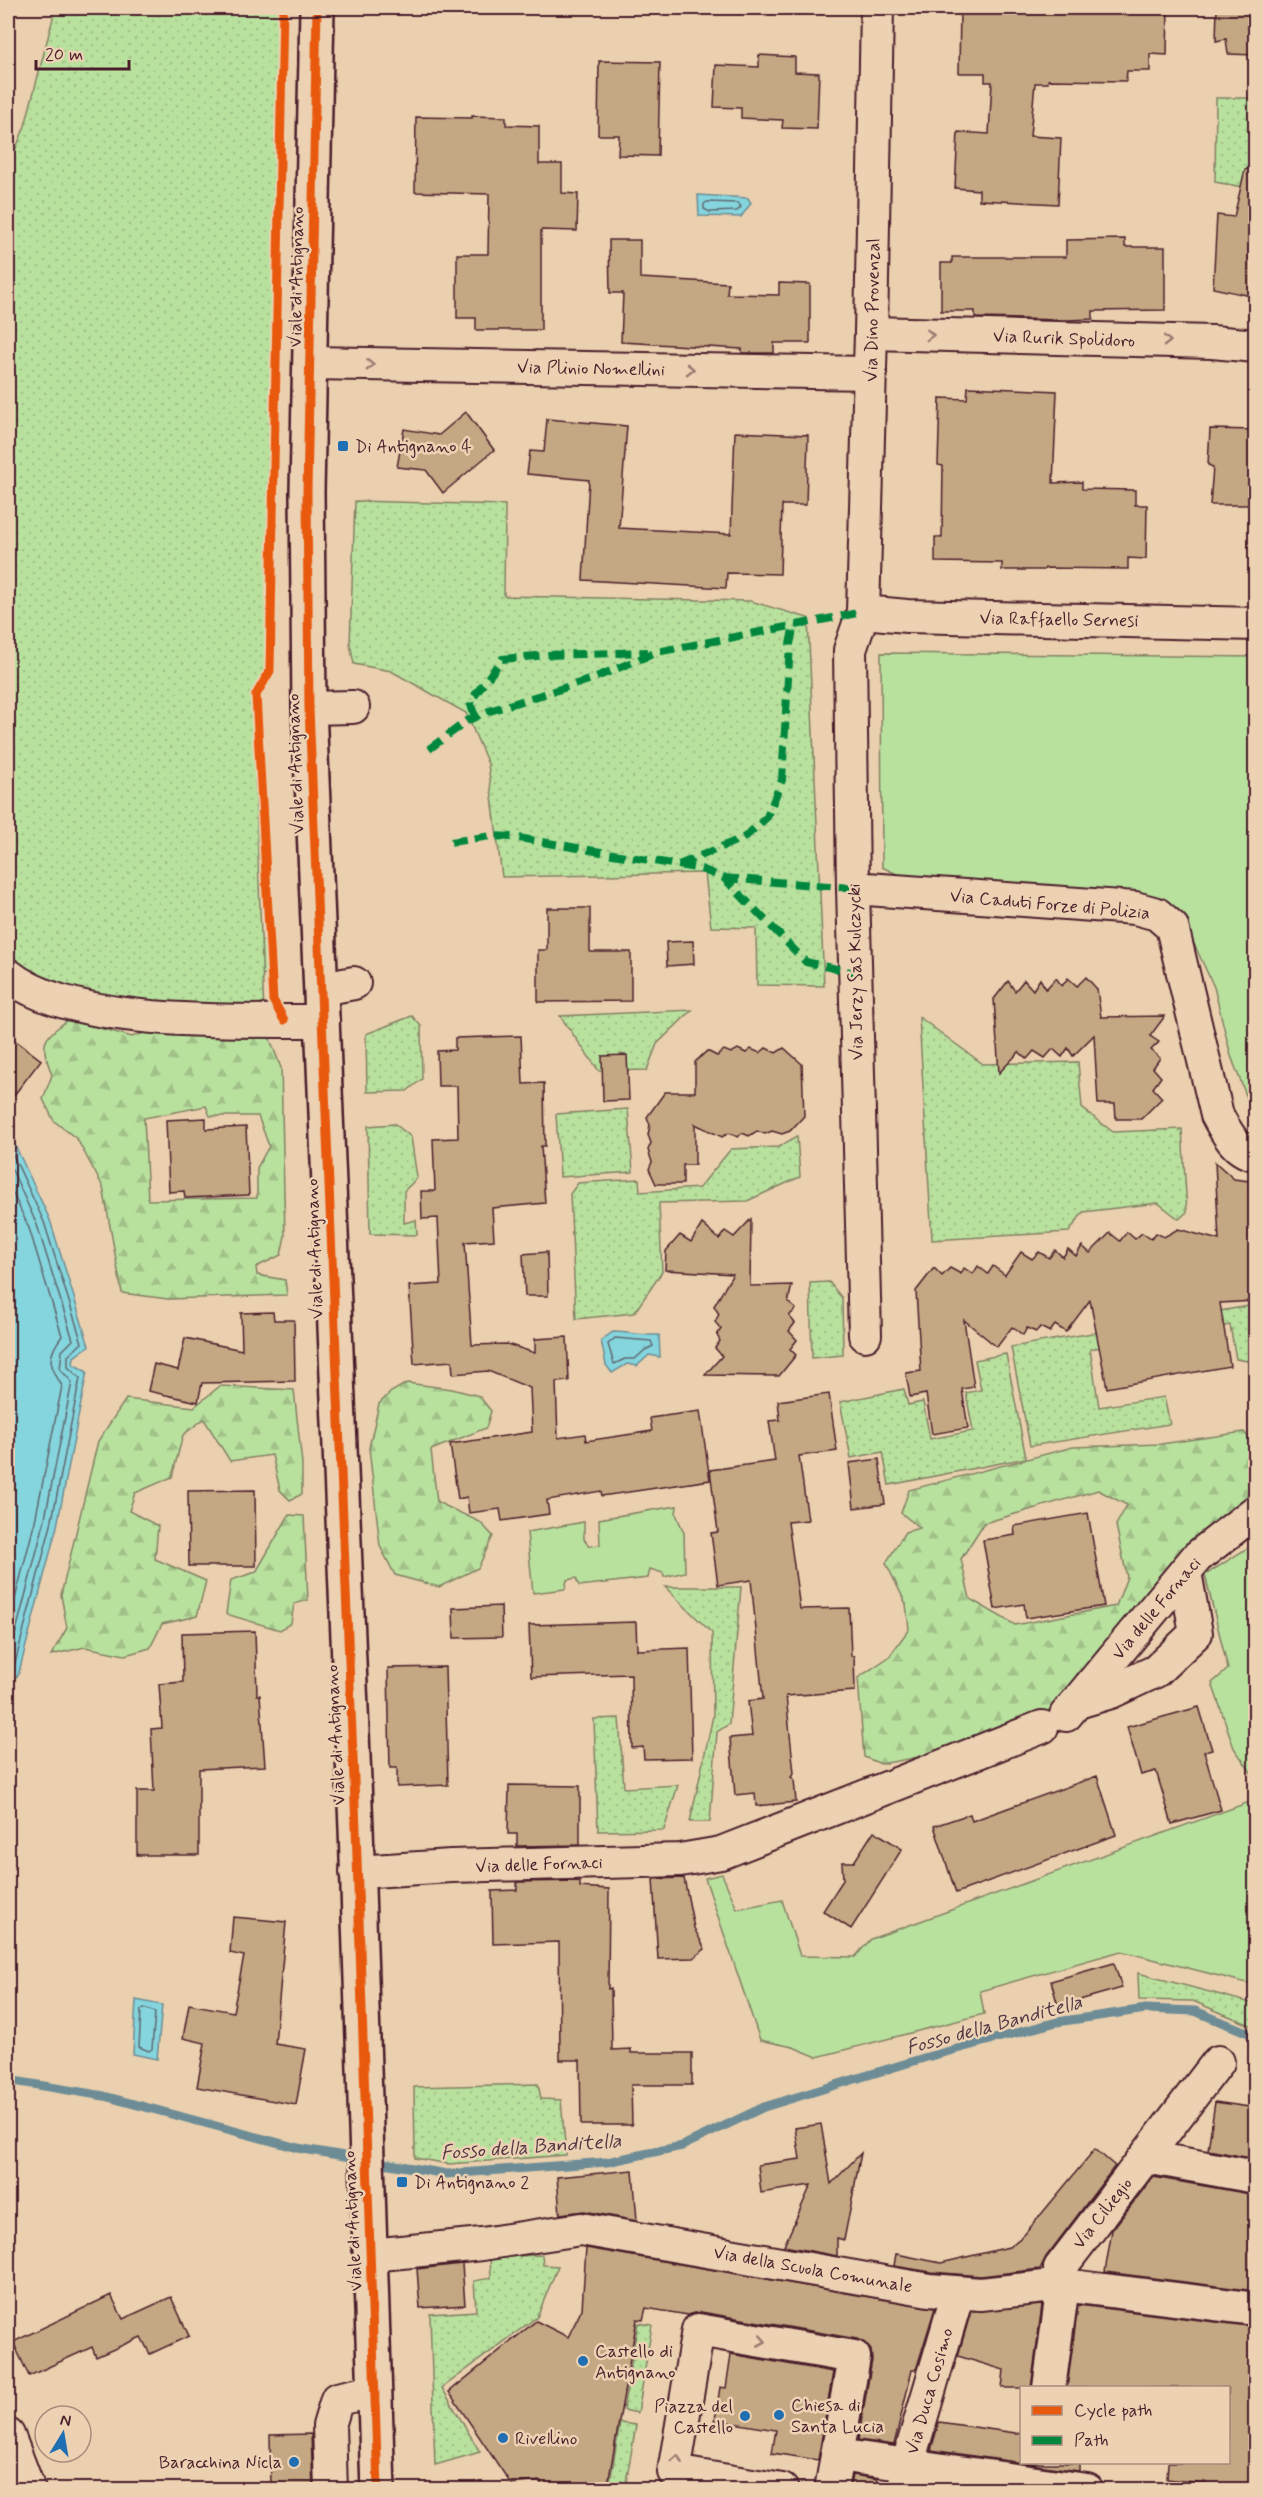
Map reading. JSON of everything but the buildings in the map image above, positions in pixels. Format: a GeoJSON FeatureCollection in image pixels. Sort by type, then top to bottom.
{"type":"FeatureCollection","features":[{"type":"Feature","properties":{"kind":"main road","name":"Viale di Antignano"},"geometry":{"type":"LineString","coordinates":[[317,8],[307,572],[309,708],[322,988],[332,1301],[356,1828],[378,2490]]}},
{"type":"Feature","properties":{"kind":"street","name":"Via Dino Provenzal"},"geometry":{"type":"LineString","coordinates":[[863,612],[877,8]]}},
{"type":"Feature","properties":{"kind":"street","name":"Via Rurik Spolidoro"},"geometry":{"type":"LineString","coordinates":[[871,333],[1212,342],[1256,346]]}},
{"type":"Feature","properties":{"kind":"street","name":"Via Plinio Nomellini"},"geometry":{"type":"LineString","coordinates":[[311,363],[870,372]]}},
{"type":"Feature","properties":{"kind":"street","name":"Via Raffaello Sernesi"},"geometry":{"type":"LineString","coordinates":[[863,612],[907,616],[1256,624]]}},
{"type":"Feature","properties":{"kind":"street","name":"Via Jerzy Sas Kulczycki"},"geometry":{"type":"LineString","coordinates":[[863,612],[850,650],[853,888],[864,1335]]}},
{"type":"Feature","properties":{"kind":"street"},"geometry":{"type":"LineString","coordinates":[[309,708],[353,707]]}},
{"type":"Feature","properties":{"kind":"street","name":"Via Caduti Forze di Polizia"},"geometry":{"type":"LineString","coordinates":[[853,888],[1135,908],[1157,914],[1172,927],[1217,1115],[1230,1138],[1246,1153],[1256,1154]]}},
{"type":"Feature","properties":{"kind":"street"},"geometry":{"type":"LineString","coordinates":[[8,975],[62,1002],[111,1013],[323,1021]]}},
{"type":"Feature","properties":{"kind":"street"},"geometry":{"type":"LineString","coordinates":[[322,988],[354,983]]}},
{"type":"Feature","properties":{"kind":"street","name":"Via delle Fornaci"},"geometry":{"type":"LineString","coordinates":[[1062,1714],[1197,1557],[1256,1511]]}},
{"type":"Feature","properties":{"kind":"street","name":"Via delle Fornaci"},"geometry":{"type":"LineString","coordinates":[[356,1872],[451,1866],[680,1860],[721,1853],[1062,1714],[1156,1671],[1196,1633],[1185,1572]]}},
{"type":"Feature","properties":{"kind":"street","name":"Via Ciliegio"},"geometry":{"type":"LineString","coordinates":[[1049,2386],[1063,2285],[1060,2268],[1218,2062]]}},
{"type":"Feature","properties":{"kind":"street"},"geometry":{"type":"LineString","coordinates":[[1146,2157],[1256,2177]]}},
{"type":"Feature","properties":{"kind":"street","name":"Via della Scuola Comunale"},"geometry":{"type":"LineString","coordinates":[[371,2255],[482,2244],[581,2229],[929,2290],[981,2294],[1063,2285],[1256,2309]]}},
{"type":"Feature","properties":{"kind":"street","name":"Via Duca Cosimo"},"geometry":{"type":"LineString","coordinates":[[906,2478],[958,2293]]}},
{"type":"Feature","properties":{"kind":"street"},"geometry":{"type":"LineString","coordinates":[[782,2490],[674,2472],[698,2330],[854,2357],[831,2490]]}},
{"type":"Feature","properties":{"kind":"street"},"geometry":{"type":"LineString","coordinates":[[331,2490],[329,2426],[337,2399],[375,2391]]}},
{"type":"Feature","properties":{"kind":"street"},"geometry":{"type":"LineString","coordinates":[[8,2435],[28,2490]]}},
{"type":"Feature","properties":{"kind":"street"},"geometry":{"type":"LineString","coordinates":[[837,2455],[906,2478],[1037,2473],[1087,2490]]}},
{"type":"Feature","properties":{"kind":"green space"},"geometry":{"type":"Polygon","coordinates":[[[53,8],[279,8],[267,672],[252,696],[264,1016],[68,995],[8,960],[8,168],[25,126],[53,18],[53,8]]]}},
{"type":"Feature","properties":{"kind":"green space"},"geometry":{"type":"Polygon","coordinates":[[[1216,98],[1255,98],[1255,189],[1215,182],[1216,98]]]}},
{"type":"Feature","properties":{"kind":"green space"},"geometry":{"type":"Polygon","coordinates":[[[355,501],[505,505],[504,596],[750,601],[808,618],[824,986],[757,985],[756,928],[711,927],[705,873],[502,877],[488,764],[466,713],[391,671],[354,664],[350,644],[355,501]]]}},
{"type":"Feature","properties":{"kind":"green space"},"geometry":{"type":"Polygon","coordinates":[[[881,653],[1255,657],[1255,1119],[1231,1056],[1214,987],[1189,933],[909,880],[882,867],[881,653]]]}},
{"type":"Feature","properties":{"kind":"green space"},"geometry":{"type":"Polygon","coordinates":[[[253,938],[264,941],[269,958],[265,974],[258,977],[253,938]]]}},
{"type":"Feature","properties":{"kind":"green space"},"geometry":{"type":"Polygon","coordinates":[[[692,1010],[657,1044],[647,1070],[599,1071],[560,1016],[692,1010]]]}},
{"type":"Feature","properties":{"kind":"green space"},"geometry":{"type":"Polygon","coordinates":[[[412,1016],[421,1026],[422,1079],[407,1091],[367,1092],[366,1034],[412,1016]]]}},
{"type":"Feature","properties":{"kind":"green space"},"geometry":{"type":"Polygon","coordinates":[[[919,1017],[983,1064],[1078,1062],[1082,1108],[1113,1132],[1182,1129],[1187,1212],[1179,1219],[1158,1203],[1083,1212],[1069,1232],[932,1240],[919,1017]]]}},
{"type":"Feature","properties":{"kind":"green space"},"geometry":{"type":"Polygon","coordinates":[[[190,1018],[268,1034],[281,1068],[285,1236],[281,1255],[256,1267],[257,1275],[285,1280],[287,1295],[168,1299],[122,1293],[103,1187],[77,1139],[54,1121],[43,1099],[52,1075],[46,1055],[46,1042],[53,1032],[69,1019],[132,1037],[190,1018]],[[206,1106],[144,1118],[148,1200],[257,1198],[257,1168],[269,1146],[258,1116],[210,1116],[206,1106]]]}},
{"type":"Feature","properties":{"kind":"green space"},"geometry":{"type":"Polygon","coordinates":[[[628,1109],[633,1172],[560,1177],[556,1114],[628,1109]]]}},
{"type":"Feature","properties":{"kind":"green space"},"geometry":{"type":"Polygon","coordinates":[[[395,1124],[411,1137],[417,1178],[404,1191],[404,1223],[416,1220],[417,1235],[370,1234],[368,1126],[395,1124]]]}},
{"type":"Feature","properties":{"kind":"green space"},"geometry":{"type":"Polygon","coordinates":[[[797,1136],[800,1177],[747,1201],[659,1203],[662,1272],[634,1313],[576,1319],[570,1194],[578,1183],[639,1179],[640,1192],[699,1188],[731,1149],[779,1147],[797,1136]]]}},
{"type":"Feature","properties":{"kind":"green space"},"geometry":{"type":"Polygon","coordinates":[[[829,1282],[842,1298],[843,1355],[812,1358],[810,1283],[829,1282]]]}},
{"type":"Feature","properties":{"kind":"green space"},"geometry":{"type":"Polygon","coordinates":[[[1255,1305],[1255,1375],[1254,1362],[1236,1359],[1230,1325],[1090,1349],[1099,1407],[1164,1397],[1170,1424],[1030,1446],[1011,1347],[1255,1305]]]}},
{"type":"Feature","properties":{"kind":"green space"},"geometry":{"type":"Polygon","coordinates":[[[1006,1354],[1026,1458],[889,1485],[883,1452],[851,1458],[840,1402],[904,1389],[908,1405],[923,1402],[930,1439],[973,1431],[966,1393],[981,1390],[975,1360],[1006,1354]]]}},
{"type":"Feature","properties":{"kind":"green space"},"geometry":{"type":"Polygon","coordinates":[[[407,1383],[452,1389],[479,1396],[491,1411],[486,1428],[431,1450],[437,1502],[480,1522],[493,1536],[478,1568],[439,1587],[395,1575],[380,1546],[369,1448],[379,1404],[391,1392],[407,1383]]]}},
{"type":"Feature","properties":{"kind":"green space"},"geometry":{"type":"Polygon","coordinates":[[[220,1386],[294,1390],[302,1464],[302,1494],[290,1500],[280,1490],[272,1455],[230,1461],[204,1419],[183,1435],[172,1477],[135,1493],[129,1511],[158,1526],[155,1559],[206,1581],[197,1616],[162,1624],[150,1648],[125,1655],[85,1647],[51,1655],[67,1628],[61,1595],[98,1441],[126,1399],[194,1407],[220,1386]]]}},
{"type":"Feature","properties":{"kind":"green space"},"geometry":{"type":"Polygon","coordinates":[[[1244,1432],[1255,1445],[1255,1502],[1149,1597],[1051,1711],[1030,1724],[968,1748],[881,1764],[864,1757],[858,1678],[889,1657],[909,1629],[906,1604],[886,1563],[905,1532],[920,1528],[901,1513],[909,1490],[1073,1447],[1161,1444],[1244,1432]],[[1098,1490],[984,1523],[961,1559],[970,1599],[1015,1625],[1116,1606],[1127,1577],[1116,1525],[1127,1505],[1098,1490]]]}},
{"type":"Feature","properties":{"kind":"green space"},"geometry":{"type":"Polygon","coordinates":[[[677,1506],[676,1514],[684,1533],[685,1572],[664,1577],[663,1573],[650,1569],[648,1578],[579,1586],[576,1578],[567,1580],[565,1589],[533,1593],[527,1532],[584,1522],[584,1539],[589,1546],[600,1545],[599,1519],[677,1506]]]}},
{"type":"Feature","properties":{"kind":"green space"},"geometry":{"type":"Polygon","coordinates":[[[289,1515],[304,1516],[308,1600],[294,1604],[291,1623],[280,1630],[226,1614],[231,1580],[256,1572],[289,1515]]]}},
{"type":"Feature","properties":{"kind":"green space"},"geometry":{"type":"Polygon","coordinates":[[[1255,1543],[1255,1778],[1234,1748],[1212,1683],[1228,1669],[1205,1575],[1255,1543]]]}},
{"type":"Feature","properties":{"kind":"green space"},"geometry":{"type":"Polygon","coordinates":[[[665,1587],[741,1587],[729,1724],[717,1732],[710,1822],[690,1822],[713,1716],[712,1633],[665,1587]]]}},
{"type":"Feature","properties":{"kind":"green space"},"geometry":{"type":"Polygon","coordinates":[[[619,1718],[624,1788],[678,1785],[664,1830],[598,1831],[594,1719],[619,1718]]]}},
{"type":"Feature","properties":{"kind":"green space"},"geometry":{"type":"Polygon","coordinates":[[[1255,1800],[1255,1985],[1121,1951],[980,1991],[984,2014],[817,2057],[793,2047],[760,2040],[705,1878],[722,1874],[737,1909],[782,1900],[800,1956],[855,1957],[871,1939],[1255,1800]]]}},
{"type":"Feature","properties":{"kind":"green space"},"geometry":{"type":"Polygon","coordinates":[[[1138,1973],[1255,2004],[1255,2027],[1193,2001],[1139,2000],[1138,1973]]]}},
{"type":"Feature","properties":{"kind":"green space"},"geometry":{"type":"Polygon","coordinates":[[[538,2084],[541,2099],[561,2100],[566,2155],[449,2164],[415,2158],[414,2087],[538,2084]]]}},
{"type":"Feature","properties":{"kind":"green space"},"geometry":{"type":"Polygon","coordinates":[[[542,2255],[543,2265],[558,2266],[537,2317],[442,2388],[480,2452],[435,2465],[430,2314],[476,2311],[474,2281],[491,2278],[490,2257],[542,2255]]]}},
{"type":"Feature","properties":{"kind":"green space"},"geometry":{"type":"Polygon","coordinates":[[[638,2323],[652,2325],[638,2413],[623,2410],[638,2323]]]}},
{"type":"Feature","properties":{"kind":"green space"},"geometry":{"type":"Polygon","coordinates":[[[620,2423],[636,2425],[625,2489],[609,2489],[620,2423]]]}},
{"type":"Feature","properties":{"kind":"water"},"geometry":{"type":"Polygon","coordinates":[[[698,195],[748,198],[751,203],[741,217],[699,216],[698,195]]]}},
{"type":"Feature","properties":{"kind":"water"},"geometry":{"type":"Polygon","coordinates":[[[8,1130],[50,1220],[89,1346],[74,1357],[73,1364],[87,1372],[57,1526],[18,1676],[8,1681],[8,1130]]]}},
{"type":"Feature","properties":{"kind":"water"},"geometry":{"type":"Polygon","coordinates":[[[613,1332],[659,1335],[660,1357],[649,1355],[637,1366],[627,1364],[612,1373],[606,1365],[601,1340],[613,1332]]]}},
{"type":"Feature","properties":{"kind":"water"},"geometry":{"type":"Polygon","coordinates":[[[136,2000],[162,2005],[157,2059],[133,2054],[136,2000]]]}},
{"type":"Feature","properties":{"kind":"waterway","name":"Fosso della Banditella"},"geometry":{"type":"LineString","coordinates":[[8,2080],[104,2096],[298,2148],[447,2174],[607,2162],[682,2146],[764,2107],[927,2057],[1057,2022],[1146,2009],[1195,2011],[1256,2036]]}},
{"type":"Feature","properties":{"kind":"marked path"},"geometry":{"type":"LineString","coordinates":[[429,749],[467,721],[483,713],[589,680],[657,652],[863,612]]}},
{"type":"Feature","properties":{"kind":"marked path"},"geometry":{"type":"LineString","coordinates":[[679,865],[745,837],[767,817],[782,780],[790,644],[794,625]]}},
{"type":"Feature","properties":{"kind":"marked path"},"geometry":{"type":"LineString","coordinates":[[475,717],[470,702],[502,659],[648,652]]}},
{"type":"Feature","properties":{"kind":"marked path"},"geometry":{"type":"LineString","coordinates":[[451,842],[491,836],[513,837],[701,869],[724,878],[806,962],[855,973]]}},
{"type":"Feature","properties":{"kind":"marked path"},"geometry":{"type":"LineString","coordinates":[[724,878],[853,888]]}},
{"type":"Feature","properties":{"kind":"cycle path"},"geometry":{"type":"LineString","coordinates":[[283,8],[270,671],[256,695],[273,1000],[284,1020]]}},
{"type":"Feature","properties":{"kind":"cycle path"},"geometry":{"type":"LineString","coordinates":[[317,8],[307,492],[309,708],[356,1828],[378,2490]]}},
{"type":"Feature","properties":{"kind":"place","name":"Di Antignano 4"},"geometry":{"type":"Point","coordinates":[343,446]}},
{"type":"Feature","properties":{"kind":"place","name":"Di Antignano 2"},"geometry":{"type":"Point","coordinates":[402,2182]}},
{"type":"Feature","properties":{"kind":"place","name":"Castello di Antignano"},"geometry":{"type":"Point","coordinates":[583,2361]}},
{"type":"Feature","properties":{"kind":"place","name":"Chiesa di Santa Lucia"},"geometry":{"type":"Point","coordinates":[779,2415]}},
{"type":"Feature","properties":{"kind":"place","name":"Piazza del Castello"},"geometry":{"type":"Point","coordinates":[745,2416]}},
{"type":"Feature","properties":{"kind":"place","name":"Rivellino"},"geometry":{"type":"Point","coordinates":[503,2438]}},
{"type":"Feature","properties":{"kind":"place","name":"Baracchina Nicla"},"geometry":{"type":"Point","coordinates":[294,2462]}}]}
